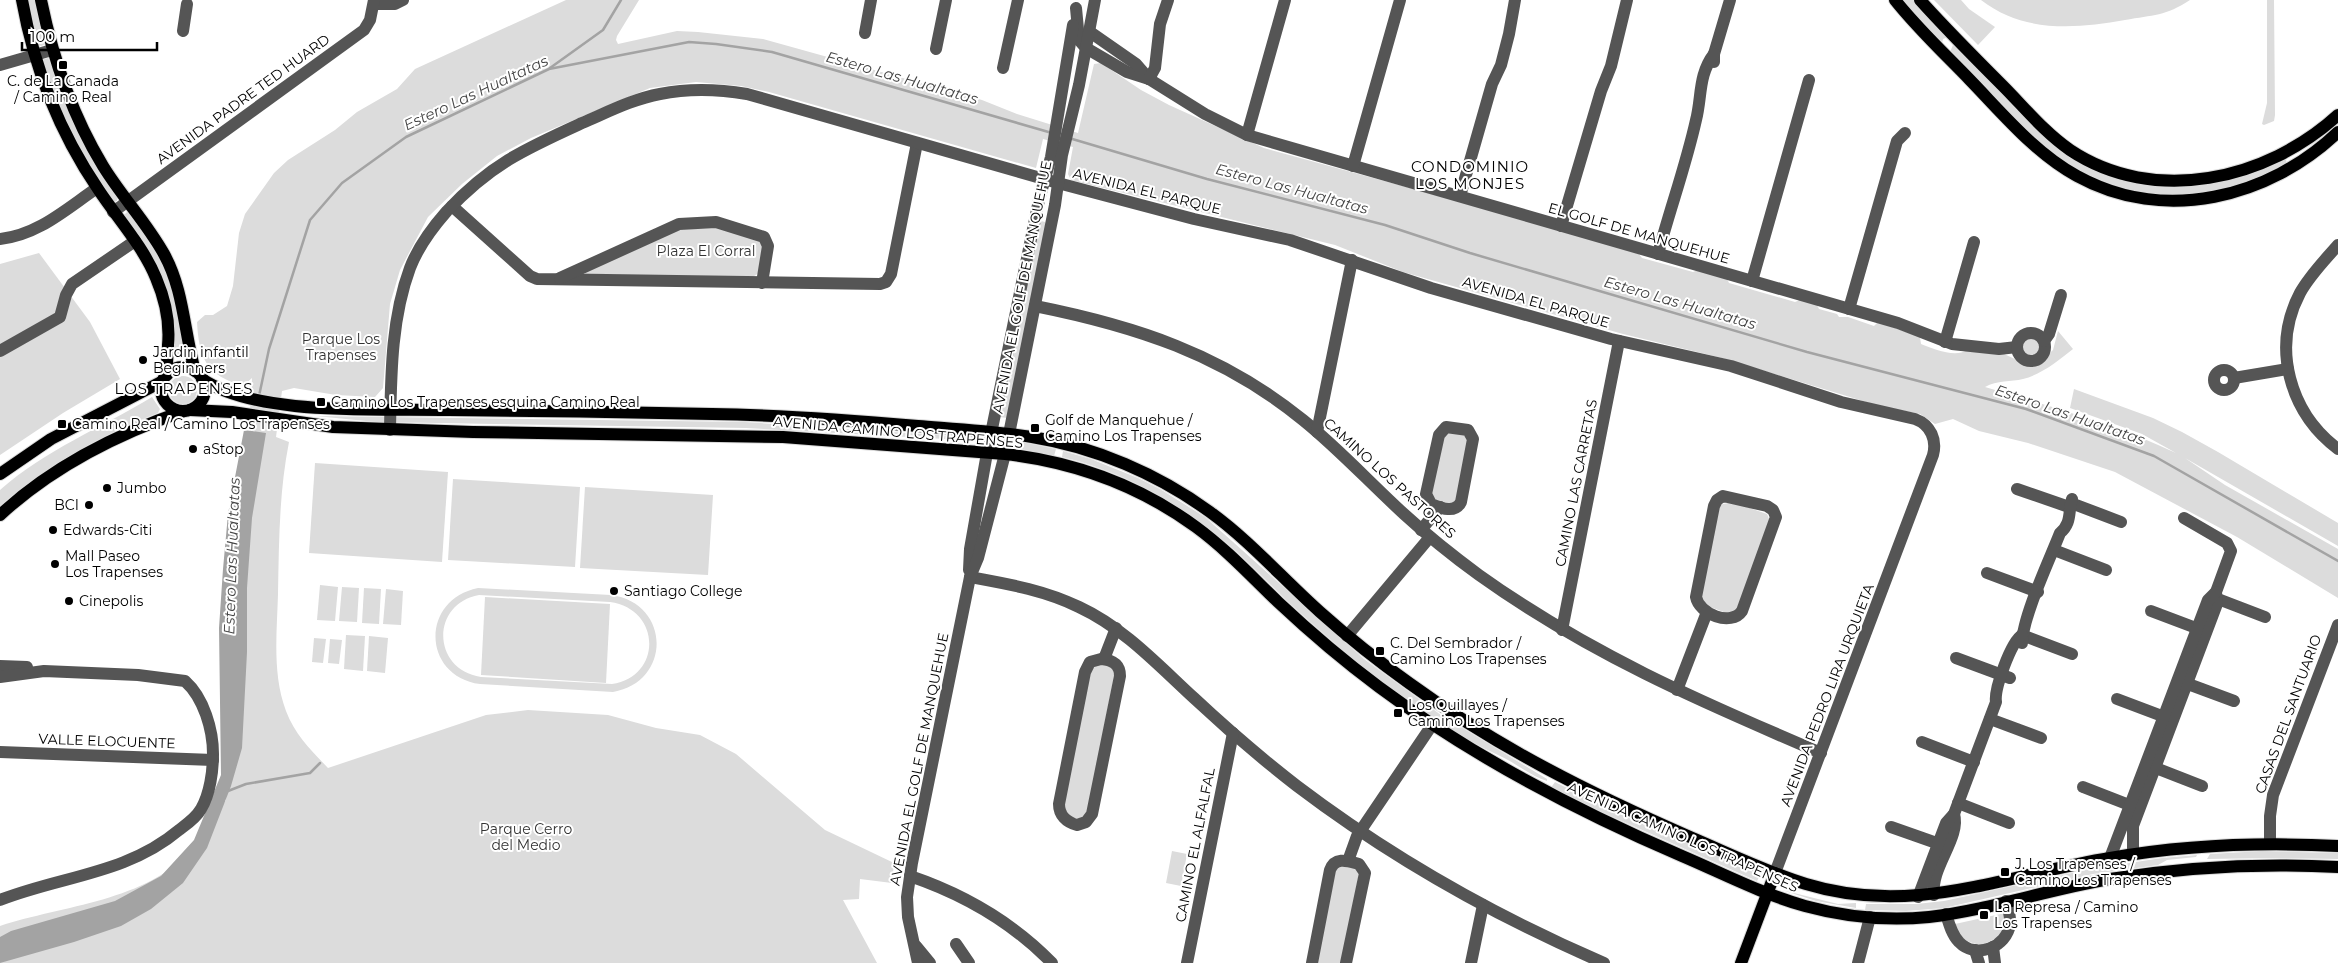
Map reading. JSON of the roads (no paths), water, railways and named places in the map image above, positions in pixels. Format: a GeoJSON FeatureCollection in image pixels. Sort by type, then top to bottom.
{"type":"FeatureCollection","features":[{"type":"Feature","properties":{"kind":"main road"},"geometry":{"type":"LineString","coordinates":[[22,0],[35,55],[48,95],[66,133],[97,188],[135,242],[156,278],[165,307],[169,332],[165,378],[161,390],[164,400],[170,407],[187,411],[198,405],[203,398],[205,388],[188,347],[180,296],[172,271],[164,254],[126,202],[84,133],[52,50],[41,0]]}},
{"type":"Feature","properties":{"kind":"main road"},"geometry":{"type":"LineString","coordinates":[[1895,0],[1943,53],[2045,155],[2077,176],[2106,188],[2142,198],[2195,200],[2244,190],[2291,168],[2310,156],[2338,132]]}},
{"type":"Feature","properties":{"kind":"main road"},"geometry":{"type":"LineString","coordinates":[[1920,0],[2051,135],[2081,156],[2112,170],[2152,180],[2192,181],[2242,170],[2287,151],[2318,132],[2338,114]]}},
{"type":"Feature","properties":{"kind":"main road"},"geometry":{"type":"LineString","coordinates":[[1943,53],[1948,43],[1958,40]]}},
{"type":"Feature","properties":{"kind":"main road"},"geometry":{"type":"LineString","coordinates":[[2287,151],[2292,160],[2291,168]]}},
{"type":"Feature","properties":{"kind":"main road"},"geometry":{"type":"LineString","coordinates":[[0,474],[51,439],[165,378],[178,368],[186,368],[198,375]]}},
{"type":"Feature","properties":{"kind":"main road","name":"AVENIDA CAMINO LOS TRAPENSES"},"geometry":{"type":"LineString","coordinates":[[198,375],[218,389],[236,396],[326,409],[390,408],[727,414],[834,419],[992,432],[1064,444],[1139,470],[1192,499],[1238,535],[1347,636],[1443,707],[1499,744],[1615,804],[1775,873],[1805,884],[1840,892],[1876,897],[1934,895],[2133,854],[2202,847],[2270,844],[2338,846]]}},
{"type":"Feature","properties":{"kind":"main road","name":"AVENIDA CAMINO LOS TRAPENSES"},"geometry":{"type":"LineString","coordinates":[[0,515],[32,488],[80,458],[138,428],[187,411],[232,412],[333,427],[390,430],[783,436],[1005,454],[1060,463],[1132,489],[1194,526],[1226,551],[1331,649],[1432,725],[1486,760],[1608,824],[1767,893],[1822,910],[1870,917],[1908,918],[1946,914],[2109,879],[2191,869],[2262,866],[2338,867]]}},
{"type":"Feature","properties":{"kind":"main road"},"geometry":{"type":"LineString","coordinates":[[1060,463],[1058,453],[1064,444]]}},
{"type":"Feature","properties":{"kind":"main road"},"geometry":{"type":"LineString","coordinates":[[1538,788],[1550,783],[1553,773]]}},
{"type":"Feature","properties":{"kind":"main road"},"geometry":{"type":"LineString","coordinates":[[2191,869],[2201,860],[2202,847]]}},
{"type":"Feature","properties":{"kind":"main road","name":"AVENIDA PEDRO LIRA URQUIETA"},"geometry":{"type":"LineString","coordinates":[[1741,963],[1775,873]]}},
{"type":"Feature","properties":{"kind":"street"},"geometry":{"type":"LineString","coordinates":[[374,2],[395,4],[403,0]]}},
{"type":"Feature","properties":{"kind":"street"},"geometry":{"type":"LineString","coordinates":[[865,33],[871,0]]}},
{"type":"Feature","properties":{"kind":"street"},"geometry":{"type":"LineString","coordinates":[[936,49],[946,0]]}},
{"type":"Feature","properties":{"kind":"street"},"geometry":{"type":"LineString","coordinates":[[1003,68],[1018,0]]}},
{"type":"Feature","properties":{"kind":"street","name":"AVENIDA EL GOLF DE MANQUEHUE"},"geometry":{"type":"LineString","coordinates":[[970,577],[978,558],[1010,434],[1058,183],[1057,154],[1065,115],[1086,48],[1096,0]]}},
{"type":"Feature","properties":{"kind":"street"},"geometry":{"type":"LineString","coordinates":[[1149,79],[1156,62],[1160,24],[1168,0]]}},
{"type":"Feature","properties":{"kind":"street"},"geometry":{"type":"LineString","coordinates":[[1247,135],[1285,0]]}},
{"type":"Feature","properties":{"kind":"street"},"geometry":{"type":"LineString","coordinates":[[1353,166],[1400,0]]}},
{"type":"Feature","properties":{"kind":"street"},"geometry":{"type":"LineString","coordinates":[[1460,196],[1492,84],[1494,60],[1504,27],[1512,14],[1515,0]]}},
{"type":"Feature","properties":{"kind":"street"},"geometry":{"type":"LineString","coordinates":[[1561,226],[1601,91],[1611,66],[1620,22],[1627,0]]}},
{"type":"Feature","properties":{"kind":"street"},"geometry":{"type":"LineString","coordinates":[[1658,254],[1699,109],[1699,91],[1706,67],[1714,54],[1730,0]]}},
{"type":"Feature","properties":{"kind":"street"},"geometry":{"type":"LineString","coordinates":[[183,31],[189,1]]}},
{"type":"Feature","properties":{"kind":"street","name":"AVENIDA PADRE TED HUARD"},"geometry":{"type":"LineString","coordinates":[[113,212],[364,30],[370,20],[374,2]]}},
{"type":"Feature","properties":{"kind":"street"},"geometry":{"type":"LineString","coordinates":[[1077,4],[1079,40],[1086,48]]}},
{"type":"Feature","properties":{"kind":"street","name":"AVENIDA EL GOLF DE MANQUEHUE"},"geometry":{"type":"LineString","coordinates":[[1065,115],[1062,87],[1077,4]]}},
{"type":"Feature","properties":{"kind":"street","name":"EL GOLF DE MANQUEHUE"},"geometry":{"type":"LineString","coordinates":[[1090,32],[1136,64],[1149,79]]}},
{"type":"Feature","properties":{"kind":"street","name":"EL GOLF DE MANQUEHUE"},"geometry":{"type":"LineString","coordinates":[[1086,48],[1127,72],[1149,79],[1212,118],[1247,135],[1904,324],[1945,342],[1999,349],[2017,347]]}},
{"type":"Feature","properties":{"kind":"street"},"geometry":{"type":"LineString","coordinates":[[0,65],[52,50]]}},
{"type":"Feature","properties":{"kind":"street"},"geometry":{"type":"LineString","coordinates":[[1752,281],[1809,80]]}},
{"type":"Feature","properties":{"kind":"street","name":"AVENIDA EL PARQUE"},"geometry":{"type":"LineString","coordinates":[[390,430],[395,330],[410,267],[422,242],[452,206],[481,178],[521,151],[626,103],[671,92],[711,90],[747,94],[1044,180],[1194,219],[1290,240],[1408,281],[1620,341],[1711,361],[1841,402],[1916,419],[1924,424],[1933,436]]}},
{"type":"Feature","properties":{"kind":"street"},"geometry":{"type":"LineString","coordinates":[[1849,309],[1897,141],[1905,133]]}},
{"type":"Feature","properties":{"kind":"street"},"geometry":{"type":"LineString","coordinates":[[452,206],[532,277],[556,280],[877,284],[886,282],[891,274],[917,143]]}},
{"type":"Feature","properties":{"kind":"street","name":"AVENIDA EL GOLF DE MANQUEHUE"},"geometry":{"type":"LineString","coordinates":[[918,963],[916,946],[908,917],[910,876],[970,577],[970,549],[987,453],[1044,180],[1057,154]]}},
{"type":"Feature","properties":{"kind":"street"},"geometry":{"type":"LineString","coordinates":[[0,240],[28,233],[97,188]]}},
{"type":"Feature","properties":{"kind":"street"},"geometry":{"type":"LineString","coordinates":[[556,280],[674,225],[711,221],[764,237],[768,246],[762,283]]}},
{"type":"Feature","properties":{"kind":"street"},"geometry":{"type":"LineString","coordinates":[[0,351],[60,317],[66,295],[72,284],[135,242]]}},
{"type":"Feature","properties":{"kind":"street"},"geometry":{"type":"LineString","coordinates":[[1945,342],[1974,242]]}},
{"type":"Feature","properties":{"kind":"street"},"geometry":{"type":"LineString","coordinates":[[2338,245],[2305,284],[2295,305],[2286,338],[2288,369],[2295,395],[2304,413],[2316,430],[2338,449]]}},
{"type":"Feature","properties":{"kind":"street"},"geometry":{"type":"LineString","coordinates":[[1317,432],[1352,260]]}},
{"type":"Feature","properties":{"kind":"street"},"geometry":{"type":"LineString","coordinates":[[2044,341],[2038,334],[2026,333],[2019,339],[2017,347],[2022,357],[2032,361],[2039,358],[2044,352],[2044,341],[2049,334],[2061,295]]}},
{"type":"Feature","properties":{"kind":"street","name":"CAMINO LOS PASTORES"},"geometry":{"type":"LineString","coordinates":[[1035,306],[1124,326],[1191,352],[1252,384],[1288,408],[1317,432],[1426,533],[1493,585],[1562,630],[1615,660],[1677,690],[1821,753]]}},
{"type":"Feature","properties":{"kind":"street","name":"CAMINO LAS CARRETAS"},"geometry":{"type":"LineString","coordinates":[[1562,630],[1620,341]]}},
{"type":"Feature","properties":{"kind":"street"},"geometry":{"type":"LineString","coordinates":[[2234,378],[2288,369]]}},
{"type":"Feature","properties":{"kind":"street"},"geometry":{"type":"LineString","coordinates":[[1446,428],[1465,429],[1472,434],[1473,442],[1461,502],[1454,509],[1440,507],[1431,504],[1426,494],[1439,435],[1446,428]]}},
{"type":"Feature","properties":{"kind":"street","name":"AVENIDA PEDRO LIRA URQUIETA"},"geometry":{"type":"LineString","coordinates":[[1775,873],[1933,456],[1935,446],[1933,436]]}},
{"type":"Feature","properties":{"kind":"street"},"geometry":{"type":"LineString","coordinates":[[2017,488],[2071,503],[2122,522]]}},
{"type":"Feature","properties":{"kind":"street"},"geometry":{"type":"LineString","coordinates":[[1727,496],[1770,508],[1775,514],[1776,521],[1740,613],[1735,618],[1729,619],[1708,612],[1700,607],[1696,598],[1715,503],[1720,498],[1727,496]]}},
{"type":"Feature","properties":{"kind":"street"},"geometry":{"type":"LineString","coordinates":[[1918,896],[1942,846],[1955,826],[1956,808],[1996,702],[2003,696],[2006,677],[2022,644],[2022,635],[2060,533],[2066,526],[2070,516],[2071,503]]}},
{"type":"Feature","properties":{"kind":"street"},"geometry":{"type":"LineString","coordinates":[[1347,636],[1426,533],[1440,507]]}},
{"type":"Feature","properties":{"kind":"street"},"geometry":{"type":"LineString","coordinates":[[2110,858],[2135,807],[2202,630],[2217,596],[2230,554],[2230,548],[2227,543],[2184,518]]}},
{"type":"Feature","properties":{"kind":"street"},"geometry":{"type":"LineString","coordinates":[[2054,550],[2106,570]]}},
{"type":"Feature","properties":{"kind":"street"},"geometry":{"type":"LineString","coordinates":[[1988,573],[2038,592]]}},
{"type":"Feature","properties":{"kind":"street"},"geometry":{"type":"LineString","coordinates":[[970,577],[1044,592],[1079,607],[1116,628],[1135,642],[1233,733],[1296,785],[1360,832],[1415,867],[1483,905],[1604,963]]}},
{"type":"Feature","properties":{"kind":"street"},"geometry":{"type":"LineString","coordinates":[[2217,596],[2265,617]]}},
{"type":"Feature","properties":{"kind":"street"},"geometry":{"type":"LineString","coordinates":[[2151,611],[2202,630]]}},
{"type":"Feature","properties":{"kind":"street"},"geometry":{"type":"LineString","coordinates":[[1677,690],[1708,612]]}},
{"type":"Feature","properties":{"kind":"street","name":"CASAS DEL SANTUARIO"},"geometry":{"type":"LineString","coordinates":[[2270,844],[2270,816],[2273,795],[2338,625]]}},
{"type":"Feature","properties":{"kind":"street"},"geometry":{"type":"LineString","coordinates":[[1104,659],[1116,628]]}},
{"type":"Feature","properties":{"kind":"street"},"geometry":{"type":"LineString","coordinates":[[2022,635],[2072,654]]}},
{"type":"Feature","properties":{"kind":"street"},"geometry":{"type":"LineString","coordinates":[[1956,658],[2006,677]]}},
{"type":"Feature","properties":{"kind":"street"},"geometry":{"type":"LineString","coordinates":[[1104,659],[1115,663],[1119,669],[1120,676],[1092,814],[1086,822],[1077,825],[1064,818],[1059,811],[1059,804],[1086,668],[1093,660],[1104,659]]}},
{"type":"Feature","properties":{"kind":"street"},"geometry":{"type":"LineString","coordinates":[[0,666],[28,667],[44,671]]}},
{"type":"Feature","properties":{"kind":"street"},"geometry":{"type":"LineString","coordinates":[[0,677],[44,671],[138,675],[185,681],[207,718],[212,741],[213,760],[211,778],[202,808],[193,819],[165,841],[139,857],[115,867],[29,889],[0,900]]}},
{"type":"Feature","properties":{"kind":"street"},"geometry":{"type":"LineString","coordinates":[[2182,682],[2234,701]]}},
{"type":"Feature","properties":{"kind":"street"},"geometry":{"type":"LineString","coordinates":[[2117,700],[2168,718]]}},
{"type":"Feature","properties":{"kind":"street"},"geometry":{"type":"LineString","coordinates":[[1990,719],[2041,738]]}},
{"type":"Feature","properties":{"kind":"street"},"geometry":{"type":"LineString","coordinates":[[1348,861],[1352,847],[1360,832],[1432,725]]}},
{"type":"Feature","properties":{"kind":"street","name":"CAMINO EL ALFALFAL"},"geometry":{"type":"LineString","coordinates":[[1187,963],[1233,733]]}},
{"type":"Feature","properties":{"kind":"street"},"geometry":{"type":"LineString","coordinates":[[1922,742],[1974,762]]}},
{"type":"Feature","properties":{"kind":"street","name":"VALLE ELOCUENTE"},"geometry":{"type":"LineString","coordinates":[[0,752],[213,760]]}},
{"type":"Feature","properties":{"kind":"street"},"geometry":{"type":"LineString","coordinates":[[2150,766],[2202,786]]}},
{"type":"Feature","properties":{"kind":"street"},"geometry":{"type":"LineString","coordinates":[[2083,787],[2135,807]]}},
{"type":"Feature","properties":{"kind":"street"},"geometry":{"type":"LineString","coordinates":[[2133,854],[2132,831],[2135,807]]}},
{"type":"Feature","properties":{"kind":"street"},"geometry":{"type":"LineString","coordinates":[[1956,808],[2009,823]]}},
{"type":"Feature","properties":{"kind":"street"},"geometry":{"type":"LineString","coordinates":[[1891,826],[1942,846]]}},
{"type":"Feature","properties":{"kind":"street"},"geometry":{"type":"LineString","coordinates":[[1934,895],[1942,846]]}},
{"type":"Feature","properties":{"kind":"street"},"geometry":{"type":"LineString","coordinates":[[1312,963],[1330,867],[1337,861],[1348,861],[1361,866],[1364,873],[1346,963]]}},
{"type":"Feature","properties":{"kind":"street"},"geometry":{"type":"LineString","coordinates":[[910,876],[948,890],[979,906],[1014,929],[1052,963]]}},
{"type":"Feature","properties":{"kind":"street"},"geometry":{"type":"LineString","coordinates":[[1946,914],[1952,932],[1959,942],[1975,950],[1986,950],[2002,940],[2010,926],[2010,914],[2006,901]]}},
{"type":"Feature","properties":{"kind":"street"},"geometry":{"type":"LineString","coordinates":[[1472,963],[1483,905]]}},
{"type":"Feature","properties":{"kind":"street"},"geometry":{"type":"LineString","coordinates":[[1858,963],[1870,917]]}},
{"type":"Feature","properties":{"kind":"street"},"geometry":{"type":"LineString","coordinates":[[956,944],[969,963]]}},
{"type":"Feature","properties":{"kind":"street","name":"AVENIDA EL GOLF DE MANQUEHUE"},"geometry":{"type":"LineString","coordinates":[[916,946],[930,963]]}},
{"type":"Feature","properties":{"kind":"street"},"geometry":{"type":"LineString","coordinates":[[1993,947],[1995,963]]}},
{"type":"Feature","properties":{"kind":"street"},"geometry":{"type":"LineString","coordinates":[[1975,950],[1979,963]]}},
{"type":"Feature","properties":{"kind":"water"},"geometry":{"type":"Polygon","coordinates":[[[244,430],[266,433],[252,518],[247,588],[247,652],[242,748],[231,786],[207,848],[183,883],[151,909],[121,926],[74,942],[0,963],[0,937],[11,931],[115,901],[161,876],[194,840],[221,775],[219,628],[228,514],[244,430]]]}},
{"type":"Feature","properties":{"kind":"waterway"},"geometry":{"type":"LineString","coordinates":[[550,68],[603,30],[621,0]]}},
{"type":"Feature","properties":{"kind":"waterway","name":"Estero Las Hualtatas"},"geometry":{"type":"LineString","coordinates":[[259,396],[269,349],[310,220],[342,183],[406,137],[549,69],[689,42],[716,44],[772,52],[1052,133]]}},
{"type":"Feature","properties":{"kind":"waterway","name":"Estero Las Hualtatas"},"geometry":{"type":"LineString","coordinates":[[1069,138],[1207,179],[1385,225],[1470,253],[1807,352],[2026,409],[2154,456],[2338,561]]}},
{"type":"Feature","properties":{"kind":"waterway","name":"Estero Las Hualtatas"},"geometry":{"type":"LineString","coordinates":[[251,433],[254,418]]}},
{"type":"Feature","properties":{"kind":"waterway"},"geometry":{"type":"LineString","coordinates":[[228,791],[246,784],[310,773],[320,763]]}},
{"type":"Feature","properties":{"kind":"place","name":"C. de La Canada / Camino Real"},"geometry":{"type":"Point","coordinates":[63,65]}},
{"type":"Feature","properties":{"kind":"place","name":"Jardin infantil Beginners"},"geometry":{"type":"Point","coordinates":[143,360]}},
{"type":"Feature","properties":{"kind":"place","name":"Camino Los Trapenses esquina Camino Real"},"geometry":{"type":"Point","coordinates":[321,402]}},
{"type":"Feature","properties":{"kind":"place","name":"Camino Real / Camino Los Trapenses"},"geometry":{"type":"Point","coordinates":[62,424]}},
{"type":"Feature","properties":{"kind":"place","name":"Golf de Manquehue / Camino Los Trapenses"},"geometry":{"type":"Point","coordinates":[1035,428]}},
{"type":"Feature","properties":{"kind":"place","name":"aStop"},"geometry":{"type":"Point","coordinates":[193,449]}},
{"type":"Feature","properties":{"kind":"place","name":"Jumbo"},"geometry":{"type":"Point","coordinates":[107,488]}},
{"type":"Feature","properties":{"kind":"place","name":"BCI"},"geometry":{"type":"Point","coordinates":[89,505]}},
{"type":"Feature","properties":{"kind":"place","name":"Edwards-Citi"},"geometry":{"type":"Point","coordinates":[53,530]}},
{"type":"Feature","properties":{"kind":"place","name":"Mall Paseo Los Trapenses"},"geometry":{"type":"Point","coordinates":[55,564]}},
{"type":"Feature","properties":{"kind":"place","name":"Santiago College"},"geometry":{"type":"Point","coordinates":[614,591]}},
{"type":"Feature","properties":{"kind":"place","name":"Cinepolis"},"geometry":{"type":"Point","coordinates":[69,601]}},
{"type":"Feature","properties":{"kind":"place","name":"C. Del Sembrador / Camino Los Trapenses"},"geometry":{"type":"Point","coordinates":[1380,651]}},
{"type":"Feature","properties":{"kind":"place","name":"Los Quillayes / Camino Los Trapenses"},"geometry":{"type":"Point","coordinates":[1398,713]}},
{"type":"Feature","properties":{"kind":"place","name":"J. Los Trapenses / Camino Los Trapenses"},"geometry":{"type":"Point","coordinates":[2005,872]}},
{"type":"Feature","properties":{"kind":"place","name":"La Represa / Camino Los Trapenses"},"geometry":{"type":"Point","coordinates":[1984,915]}},
{"type":"Feature","properties":{"kind":"district","name":"CONDOMINIO LOS MONJES"},"geometry":{"type":"Point","coordinates":[1470,176]}},
{"type":"Feature","properties":{"kind":"district","name":"LOS TRAPENSES"},"geometry":{"type":"Point","coordinates":[184,389]}},
{"type":"Feature","properties":{"kind":"park label","name":"Plaza El Corral"},"geometry":{"type":"Point","coordinates":[706,251]}},
{"type":"Feature","properties":{"kind":"park label","name":"Parque Los Trapenses"},"geometry":{"type":"Point","coordinates":[341,348]}},
{"type":"Feature","properties":{"kind":"park label","name":"Parque Cerro del Medio"},"geometry":{"type":"Point","coordinates":[526,838]}}]}
